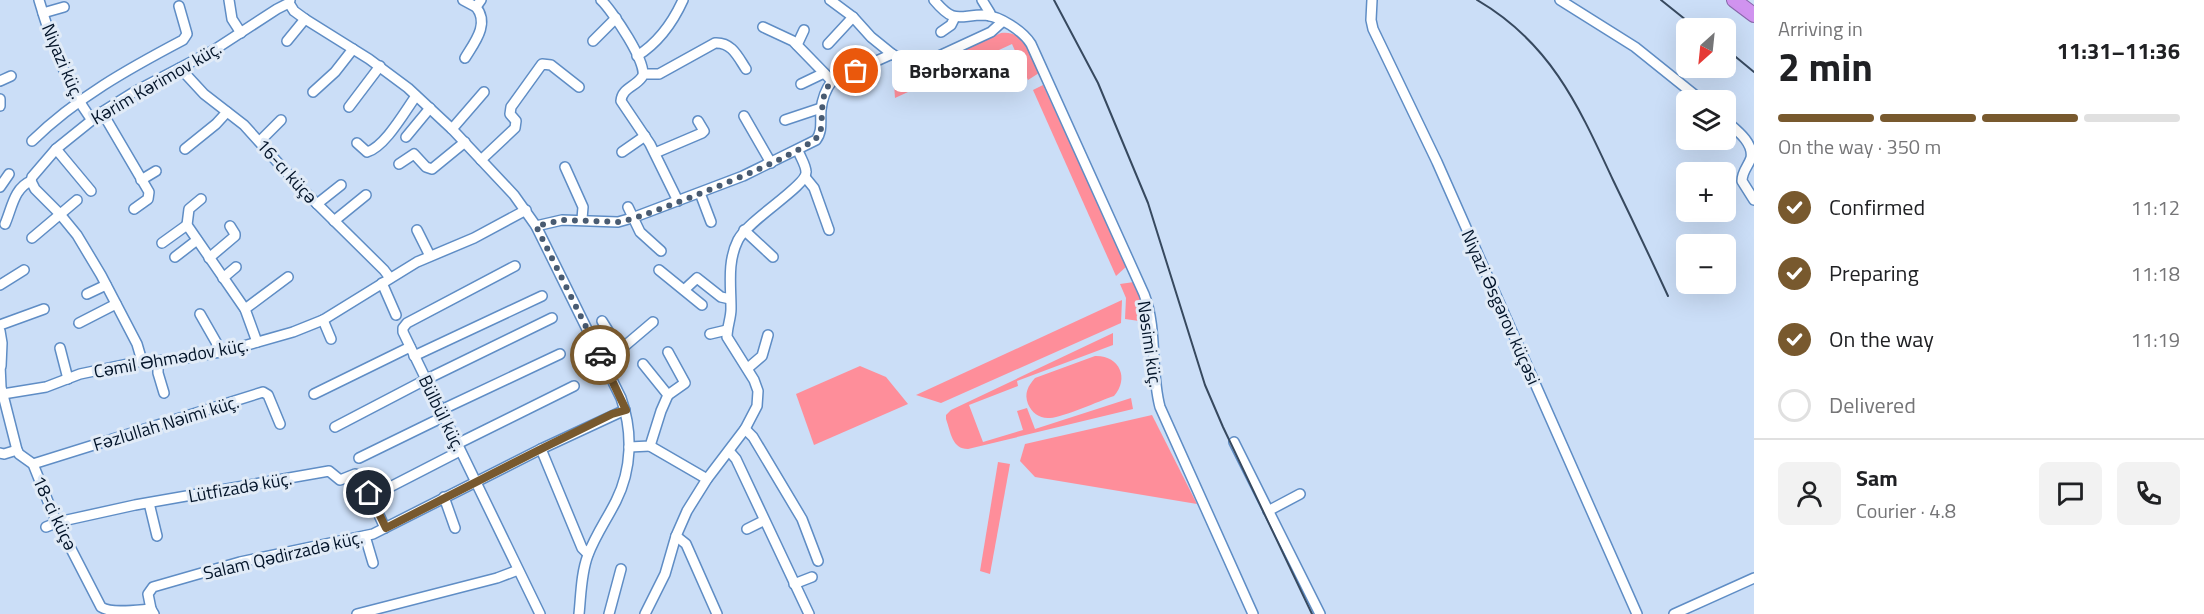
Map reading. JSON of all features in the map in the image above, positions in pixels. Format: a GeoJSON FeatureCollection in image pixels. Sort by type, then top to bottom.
{"type":"FeatureCollection","features":[{"type":"Feature","properties":{"kind":"highway"},"geometry":{"type":"LineString","coordinates":[[1734,0],[1754,15]]}},
{"type":"Feature","properties":{"kind":"street","name":"Niyazi küç."},"geometry":{"type":"LineString","coordinates":[[39,0],[78,101],[91,119]]}},
{"type":"Feature","properties":{"kind":"street"},"geometry":{"type":"LineString","coordinates":[[230,0],[232,19],[241,33]]}},
{"type":"Feature","properties":{"kind":"street"},"geometry":{"type":"LineString","coordinates":[[463,0],[478,4],[482,26],[465,58]]}},
{"type":"Feature","properties":{"kind":"street"},"geometry":{"type":"LineString","coordinates":[[637,56],[664,32],[683,0]]}},
{"type":"Feature","properties":{"kind":"street"},"geometry":{"type":"LineString","coordinates":[[830,0],[853,18],[875,40],[900,58],[906,67],[913,68],[991,32],[1002,22]]}},
{"type":"Feature","properties":{"kind":"street"},"geometry":{"type":"LineString","coordinates":[[934,0],[955,17],[990,16],[982,0]]}},
{"type":"Feature","properties":{"kind":"street","name":"Niyazi Əsgərov küçəsi"},"geometry":{"type":"LineString","coordinates":[[1372,0],[1373,30],[1437,162],[1637,614]]}},
{"type":"Feature","properties":{"kind":"street"},"geometry":{"type":"LineString","coordinates":[[1560,0],[1635,47],[1689,90]]}},
{"type":"Feature","properties":{"kind":"street"},"geometry":{"type":"LineString","coordinates":[[290,2],[294,11],[305,19],[380,66],[430,108],[482,160],[536,226],[603,361],[626,410],[629,447],[627,472],[622,488],[588,554],[579,614]]}},
{"type":"Feature","properties":{"kind":"street","name":"Kərim Kərimov küç."},"geometry":{"type":"LineString","coordinates":[[6,224],[14,198],[24,185],[31,181],[34,173],[56,149],[91,119],[241,33],[290,2]]}},
{"type":"Feature","properties":{"kind":"street"},"geometry":{"type":"LineString","coordinates":[[607,2],[637,56],[644,74]]}},
{"type":"Feature","properties":{"kind":"street"},"geometry":{"type":"LineString","coordinates":[[32,141],[78,101],[129,69],[183,40],[187,34],[179,6]]}},
{"type":"Feature","properties":{"kind":"street"},"geometry":{"type":"LineString","coordinates":[[43,13],[64,7]]}},
{"type":"Feature","properties":{"kind":"street","name":"Nəsimi küç."},"geometry":{"type":"LineString","coordinates":[[990,16],[1023,34],[1031,44],[1144,294],[1150,314],[1160,407],[1253,614]]}},
{"type":"Feature","properties":{"kind":"street"},"geometry":{"type":"LineString","coordinates":[[941,32],[951,26],[955,17]]}},
{"type":"Feature","properties":{"kind":"street"},"geometry":{"type":"LineString","coordinates":[[593,41],[616,18]]}},
{"type":"Feature","properties":{"kind":"street"},"geometry":{"type":"LineString","coordinates":[[828,44],[853,18]]}},
{"type":"Feature","properties":{"kind":"street"},"geometry":{"type":"LineString","coordinates":[[287,41],[305,19]]}},
{"type":"Feature","properties":{"kind":"street"},"geometry":{"type":"LineString","coordinates":[[763,27],[782,34],[797,45],[832,81]]}},
{"type":"Feature","properties":{"kind":"street"},"geometry":{"type":"LineString","coordinates":[[797,45],[804,30]]}},
{"type":"Feature","properties":{"kind":"street"},"geometry":{"type":"LineString","coordinates":[[678,201],[655,153],[624,106],[621,97],[644,74],[659,74],[715,43],[732,48],[746,69]]}},
{"type":"Feature","properties":{"kind":"street"},"geometry":{"type":"LineString","coordinates":[[313,92],[335,72],[353,49]]}},
{"type":"Feature","properties":{"kind":"street"},"geometry":{"type":"LineString","coordinates":[[536,226],[562,220],[618,222],[632,219],[700,193],[798,150],[819,137],[821,108],[832,81],[892,54]]}},
{"type":"Feature","properties":{"kind":"street"},"geometry":{"type":"LineString","coordinates":[[482,160],[515,128],[516,122],[510,114],[511,107],[542,64],[551,65],[579,87]]}},
{"type":"Feature","properties":{"kind":"street"},"geometry":{"type":"LineString","coordinates":[[349,107],[380,66]]}},
{"type":"Feature","properties":{"kind":"street","name":"16-cı küçə"},"geometry":{"type":"LineString","coordinates":[[180,68],[204,94],[237,118],[317,204],[384,270],[396,315]]}},
{"type":"Feature","properties":{"kind":"street"},"geometry":{"type":"LineString","coordinates":[[801,84],[824,73]]}},
{"type":"Feature","properties":{"kind":"street"},"geometry":{"type":"LineString","coordinates":[[0,81],[11,76]]}},
{"type":"Feature","properties":{"kind":"street"},"geometry":{"type":"LineString","coordinates":[[452,129],[484,92]]}},
{"type":"Feature","properties":{"kind":"street"},"geometry":{"type":"LineString","coordinates":[[357,142],[367,152],[374,149],[391,132],[416,96]]}},
{"type":"Feature","properties":{"kind":"street"},"geometry":{"type":"LineString","coordinates":[[0,99],[0,106]]}},
{"type":"Feature","properties":{"kind":"street"},"geometry":{"type":"LineString","coordinates":[[406,137],[430,108]]}},
{"type":"Feature","properties":{"kind":"street"},"geometry":{"type":"LineString","coordinates":[[785,120],[821,108]]}},
{"type":"Feature","properties":{"kind":"street"},"geometry":{"type":"LineString","coordinates":[[102,112],[149,196],[134,209]]}},
{"type":"Feature","properties":{"kind":"street"},"geometry":{"type":"LineString","coordinates":[[185,149],[227,112]]}},
{"type":"Feature","properties":{"kind":"street"},"geometry":{"type":"LineString","coordinates":[[744,116],[771,163]]}},
{"type":"Feature","properties":{"kind":"street"},"geometry":{"type":"LineString","coordinates":[[260,141],[281,120]]}},
{"type":"Feature","properties":{"kind":"street"},"geometry":{"type":"LineString","coordinates":[[655,153],[702,133],[704,131],[698,122]]}},
{"type":"Feature","properties":{"kind":"street"},"geometry":{"type":"LineString","coordinates":[[1736,129],[1750,146],[1751,159],[1744,169],[1742,180],[1754,200]]}},
{"type":"Feature","properties":{"kind":"street"},"geometry":{"type":"LineString","coordinates":[[622,152],[645,136]]}},
{"type":"Feature","properties":{"kind":"street"},"geometry":{"type":"LineString","coordinates":[[399,164],[414,154],[426,167],[432,169],[465,141]]}},
{"type":"Feature","properties":{"kind":"street"},"geometry":{"type":"LineString","coordinates":[[56,149],[91,191]]}},
{"type":"Feature","properties":{"kind":"street"},"geometry":{"type":"LineString","coordinates":[[798,150],[806,169],[806,177],[814,188],[829,230]]}},
{"type":"Feature","properties":{"kind":"street"},"geometry":{"type":"LineString","coordinates":[[565,167],[583,207],[582,219]]}},
{"type":"Feature","properties":{"kind":"street"},"geometry":{"type":"LineString","coordinates":[[141,180],[156,171]]}},
{"type":"Feature","properties":{"kind":"street"},"geometry":{"type":"LineString","coordinates":[[0,187],[9,174]]}},
{"type":"Feature","properties":{"kind":"street"},"geometry":{"type":"LineString","coordinates":[[645,614],[665,574],[676,536],[687,511],[707,479],[753,417],[759,398],[748,368],[729,342],[727,330],[730,317],[731,260],[736,244],[751,223],[806,177]]}},
{"type":"Feature","properties":{"kind":"street"},"geometry":{"type":"LineString","coordinates":[[31,181],[35,189],[77,235],[140,350],[142,361]]}},
{"type":"Feature","properties":{"kind":"street"},"geometry":{"type":"LineString","coordinates":[[317,204],[341,185]]}},
{"type":"Feature","properties":{"kind":"street"},"geometry":{"type":"LineString","coordinates":[[700,193],[711,222]]}},
{"type":"Feature","properties":{"kind":"street"},"geometry":{"type":"LineString","coordinates":[[334,221],[366,195]]}},
{"type":"Feature","properties":{"kind":"street"},"geometry":{"type":"LineString","coordinates":[[201,199],[189,209],[187,225],[245,309],[257,342]]}},
{"type":"Feature","properties":{"kind":"street"},"geometry":{"type":"LineString","coordinates":[[32,238],[77,200]]}},
{"type":"Feature","properties":{"kind":"street"},"geometry":{"type":"LineString","coordinates":[[628,207],[640,232],[661,251]]}},
{"type":"Feature","properties":{"kind":"street","name":"Cəmil Əhmədov küç."},"geometry":{"type":"LineString","coordinates":[[3,394],[46,387],[68,379],[142,361],[174,360],[219,352],[300,329],[323,320],[430,256],[474,238],[525,210]]}},
{"type":"Feature","properties":{"kind":"street"},"geometry":{"type":"LineString","coordinates":[[162,243],[187,225]]}},
{"type":"Feature","properties":{"kind":"street"},"geometry":{"type":"LineString","coordinates":[[209,258],[235,236],[230,226]]}},
{"type":"Feature","properties":{"kind":"street"},"geometry":{"type":"LineString","coordinates":[[417,230],[430,256]]}},
{"type":"Feature","properties":{"kind":"street"},"geometry":{"type":"LineString","coordinates":[[744,231],[773,257]]}},
{"type":"Feature","properties":{"kind":"street"},"geometry":{"type":"LineString","coordinates":[[175,257],[197,240]]}},
{"type":"Feature","properties":{"kind":"street","name":"Bülbül küç."},"geometry":{"type":"LineString","coordinates":[[515,266],[407,323],[402,332],[540,614]]}},
{"type":"Feature","properties":{"kind":"street"},"geometry":{"type":"LineString","coordinates":[[223,278],[236,267]]}},
{"type":"Feature","properties":{"kind":"street"},"geometry":{"type":"LineString","coordinates":[[0,285],[24,270]]}},
{"type":"Feature","properties":{"kind":"street"},"geometry":{"type":"LineString","coordinates":[[659,270],[702,305]]}},
{"type":"Feature","properties":{"kind":"street"},"geometry":{"type":"LineString","coordinates":[[245,309],[288,277]]}},
{"type":"Feature","properties":{"kind":"street"},"geometry":{"type":"LineString","coordinates":[[684,290],[697,278],[722,297],[730,299]]}},
{"type":"Feature","properties":{"kind":"street"},"geometry":{"type":"LineString","coordinates":[[87,294],[106,285]]}},
{"type":"Feature","properties":{"kind":"street"},"geometry":{"type":"LineString","coordinates":[[314,394],[542,296]]}},
{"type":"Feature","properties":{"kind":"street"},"geometry":{"type":"LineString","coordinates":[[79,323],[116,304]]}},
{"type":"Feature","properties":{"kind":"street"},"geometry":{"type":"LineString","coordinates":[[0,325],[44,309]]}},
{"type":"Feature","properties":{"kind":"street"},"geometry":{"type":"LineString","coordinates":[[200,314],[219,352]]}},
{"type":"Feature","properties":{"kind":"street"},"geometry":{"type":"LineString","coordinates":[[335,427],[552,318]]}},
{"type":"Feature","properties":{"kind":"street"},"geometry":{"type":"LineString","coordinates":[[323,320],[331,339]]}},
{"type":"Feature","properties":{"kind":"street"},"geometry":{"type":"LineString","coordinates":[[602,321],[620,351]]}},
{"type":"Feature","properties":{"kind":"street"},"geometry":{"type":"LineString","coordinates":[[603,361],[620,351],[653,322]]}},
{"type":"Feature","properties":{"kind":"street"},"geometry":{"type":"LineString","coordinates":[[710,334],[727,330]]}},
{"type":"Feature","properties":{"kind":"street"},"geometry":{"type":"LineString","coordinates":[[0,331],[3,394],[17,450],[0,453]]}},
{"type":"Feature","properties":{"kind":"street"},"geometry":{"type":"LineString","coordinates":[[748,368],[762,356],[768,335]]}},
{"type":"Feature","properties":{"kind":"street"},"geometry":{"type":"LineString","coordinates":[[60,348],[68,379]]}},
{"type":"Feature","properties":{"kind":"street"},"geometry":{"type":"LineString","coordinates":[[650,446],[668,395],[686,383],[668,351]]}},
{"type":"Feature","properties":{"kind":"street"},"geometry":{"type":"LineString","coordinates":[[359,458],[560,354]]}},
{"type":"Feature","properties":{"kind":"street"},"geometry":{"type":"LineString","coordinates":[[158,361],[158,373],[164,393]]}},
{"type":"Feature","properties":{"kind":"street"},"geometry":{"type":"LineString","coordinates":[[643,364],[668,395]]}},
{"type":"Feature","properties":{"kind":"street"},"geometry":{"type":"LineString","coordinates":[[390,487],[574,386]]}},
{"type":"Feature","properties":{"kind":"street","name":"Fəzlullah Nəimi küç."},"geometry":{"type":"LineString","coordinates":[[33,464],[263,392],[268,395],[280,424]]}},
{"type":"Feature","properties":{"kind":"street","name":"Salam Qədirzadə küç."},"geometry":{"type":"LineString","coordinates":[[152,612],[148,594],[153,587],[240,562],[365,536],[386,528],[612,414],[626,410]]}},
{"type":"Feature","properties":{"kind":"street"},"geometry":{"type":"LineString","coordinates":[[745,429],[753,437],[794,504],[818,561]]}},
{"type":"Feature","properties":{"kind":"street"},"geometry":{"type":"LineString","coordinates":[[1234,442],[1320,614]]}},
{"type":"Feature","properties":{"kind":"street"},"geometry":{"type":"LineString","coordinates":[[629,447],[650,446],[707,479]]}},
{"type":"Feature","properties":{"kind":"street"},"geometry":{"type":"LineString","coordinates":[[541,449],[582,548],[588,554]]}},
{"type":"Feature","properties":{"kind":"street","name":"18-ci küçə"},"geometry":{"type":"LineString","coordinates":[[17,450],[33,464],[57,522],[104,612],[152,612]]}},
{"type":"Feature","properties":{"kind":"street"},"geometry":{"type":"LineString","coordinates":[[729,451],[736,459],[763,521],[809,614]]}},
{"type":"Feature","properties":{"kind":"street","name":"Lütfizadə küç."},"geometry":{"type":"LineString","coordinates":[[46,527],[57,522],[149,503],[326,471],[331,472],[340,480],[358,474],[361,476],[386,528]]}},
{"type":"Feature","properties":{"kind":"street"},"geometry":{"type":"LineString","coordinates":[[1268,511],[1299,494]]}},
{"type":"Feature","properties":{"kind":"street"},"geometry":{"type":"LineString","coordinates":[[444,497],[455,528]]}},
{"type":"Feature","properties":{"kind":"street"},"geometry":{"type":"LineString","coordinates":[[149,503],[157,536]]}},
{"type":"Feature","properties":{"kind":"street"},"geometry":{"type":"LineString","coordinates":[[747,529],[763,521]]}},
{"type":"Feature","properties":{"kind":"street"},"geometry":{"type":"LineString","coordinates":[[365,536],[373,563]]}},
{"type":"Feature","properties":{"kind":"street"},"geometry":{"type":"LineString","coordinates":[[676,536],[686,544],[717,614]]}},
{"type":"Feature","properties":{"kind":"street"},"geometry":{"type":"LineString","coordinates":[[609,614],[621,569]]}},
{"type":"Feature","properties":{"kind":"street"},"geometry":{"type":"LineString","coordinates":[[357,614],[497,578],[518,570]]}},
{"type":"Feature","properties":{"kind":"street"},"geometry":{"type":"LineString","coordinates":[[794,584],[812,577]]}},
{"type":"Feature","properties":{"kind":"street"},"geometry":{"type":"LineString","coordinates":[[1674,614],[1754,578]]}},
{"type":"Feature","properties":{"kind":"shaded area"},"geometry":{"type":"Polygon","coordinates":[[[1001,33],[1016,35],[1026,45],[1039,73],[1028,80],[1012,44],[895,98],[894,84],[900,78],[1001,33]]]}},
{"type":"Feature","properties":{"kind":"shaded area"},"geometry":{"type":"Polygon","coordinates":[[[1043,85],[1127,266],[1116,276],[1033,90],[1043,85]]]}},
{"type":"Feature","properties":{"kind":"shaded area"},"geometry":{"type":"Polygon","coordinates":[[[1134,282],[1146,312],[1146,316],[1139,321],[1125,319],[1126,298],[1120,284],[1134,282]]]}},
{"type":"Feature","properties":{"kind":"shaded area"},"geometry":{"type":"Polygon","coordinates":[[[1122,300],[1121,323],[941,403],[916,395],[1122,300]]]}},
{"type":"Feature","properties":{"kind":"shaded area"},"geometry":{"type":"Polygon","coordinates":[[[1113,333],[1113,345],[1017,381],[1018,386],[969,405],[983,442],[1023,430],[1017,411],[1027,408],[1035,429],[1131,398],[1133,409],[968,449],[955,443],[946,419],[946,415],[951,410],[1113,333]]]}},
{"type":"Feature","properties":{"kind":"shaded area"},"geometry":{"type":"Polygon","coordinates":[[[1095,356],[1110,359],[1120,369],[1121,382],[1114,396],[1056,417],[1043,418],[1032,410],[1028,404],[1027,393],[1035,378],[1095,356]]]}},
{"type":"Feature","properties":{"kind":"shaded area"},"geometry":{"type":"Polygon","coordinates":[[[860,366],[886,377],[908,404],[814,445],[796,394],[860,366]]]}},
{"type":"Feature","properties":{"kind":"shaded area"},"geometry":{"type":"Polygon","coordinates":[[[1152,415],[1197,504],[1035,477],[1020,461],[1025,444],[1152,415]]]}},
{"type":"Feature","properties":{"kind":"shaded area"},"geometry":{"type":"Polygon","coordinates":[[[998,462],[1010,464],[990,574],[980,571],[998,462]]]}},
{"type":"Feature","properties":{"kind":"railway"},"geometry":{"type":"LineString","coordinates":[[1054,0],[1098,83],[1148,203],[1205,385],[1312,614]]}},
{"type":"Feature","properties":{"kind":"railway"},"geometry":{"type":"LineString","coordinates":[[1477,0],[1503,17],[1525,36],[1544,57],[1575,102],[1668,296]]}},
{"type":"Feature","properties":{"kind":"railway"},"geometry":{"type":"LineString","coordinates":[[1661,0],[1684,18]]}},
{"type":"Feature","properties":{"kind":"railway"},"geometry":{"type":"LineString","coordinates":[[1736,57],[1754,72]]}},
{"type":"Feature","properties":{"kind":"way so far"},"geometry":{"type":"LineString","coordinates":[[600,355],[536,226],[574,219],[618,222],[632,219],[743,176],[798,150],[812,143],[820,134],[821,108],[832,81],[856,71]]}},
{"type":"Feature","properties":{"kind":"place","name":"Bərbərxana"},"geometry":{"type":"Point","coordinates":[856,71]}},
{"type":"Feature","properties":{"kind":"route"},"geometry":{"type":"LineString","coordinates":[[369,493],[386,528],[612,414],[626,410],[600,355]]}}]}
